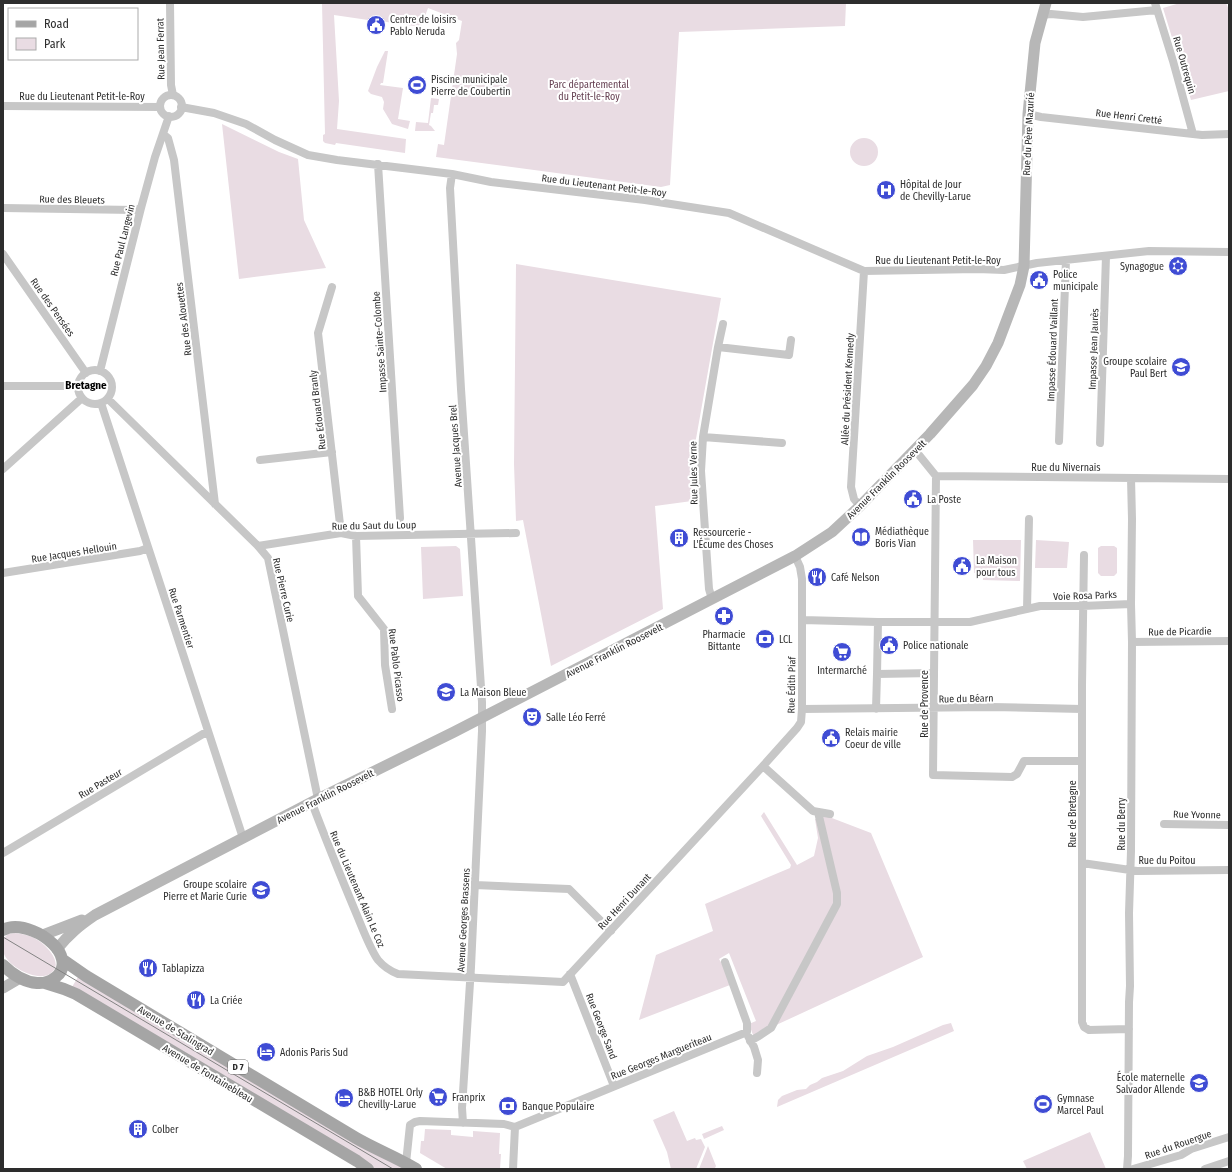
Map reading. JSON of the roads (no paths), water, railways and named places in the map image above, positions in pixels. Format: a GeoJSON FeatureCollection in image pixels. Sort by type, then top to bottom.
{"type":"FeatureCollection","features":[{"type":"Feature","properties":{"kind":"main road","name":"Rue du Père Mazurié"},"geometry":{"type":"LineString","coordinates":[[1024,266],[1028,114],[1035,44],[1046,3]]}},
{"type":"Feature","properties":{"kind":"main road","name":"Avenue Franklin Roosevelt"},"geometry":{"type":"LineString","coordinates":[[43,935],[96,915],[315,801],[482,718],[795,556],[832,532],[915,450],[973,385],[986,366],[998,343],[1020,285],[1024,266]]}},
{"type":"Feature","properties":{"kind":"main road","name":"Avenue Franklin Roosevelt"},"geometry":{"type":"LineString","coordinates":[[60,954],[67,937],[96,915]]}},
{"type":"Feature","properties":{"kind":"main road","name":"D 7"},"geometry":{"type":"LineString","coordinates":[[6,926],[29,929],[43,935],[60,954]]}},
{"type":"Feature","properties":{"kind":"main road"},"geometry":{"type":"LineString","coordinates":[[45,983],[55,978],[63,966],[60,954]]}},
{"type":"Feature","properties":{"kind":"main road","name":"Avenue de Stalingrad"},"geometry":{"type":"LineString","coordinates":[[60,954],[86,976],[356,1138],[411,1166]]}},
{"type":"Feature","properties":{"kind":"main road","name":"D 7"},"geometry":{"type":"LineString","coordinates":[[3,965],[20,978],[37,983],[45,983]]}},
{"type":"Feature","properties":{"kind":"main road"},"geometry":{"type":"LineString","coordinates":[[3,988],[20,978]]}},
{"type":"Feature","properties":{"kind":"main road","name":"Avenue de Fontainebleau"},"geometry":{"type":"LineString","coordinates":[[45,983],[76,994],[357,1161],[368,1169]]}},
{"type":"Feature","properties":{"kind":"street","name":"Rue Jean Ferrat"},"geometry":{"type":"LineString","coordinates":[[170,3],[171,85],[173,95]]}},
{"type":"Feature","properties":{"kind":"street"},"geometry":{"type":"LineString","coordinates":[[1042,15],[1051,14],[1084,17],[1156,6]]}},
{"type":"Feature","properties":{"kind":"street","name":"Rue Outrequin"},"geometry":{"type":"LineString","coordinates":[[1156,6],[1174,61],[1194,134]]}},
{"type":"Feature","properties":{"kind":"street"},"geometry":{"type":"LineString","coordinates":[[173,95],[180,101],[181,107],[176,115],[169,116],[163,113],[160,107],[161,100],[166,96],[173,95]]}},
{"type":"Feature","properties":{"kind":"street","name":"Rue du Lieutenant Petit-le-Roy"},"geometry":{"type":"LineString","coordinates":[[3,106],[160,107]]}},
{"type":"Feature","properties":{"kind":"street","name":"Rue du Lieutenant Petit-le-Roy"},"geometry":{"type":"LineString","coordinates":[[181,107],[214,113],[246,124],[275,140],[308,155],[452,174],[491,182],[645,200],[729,213],[864,271],[1004,270],[1037,263],[1149,251],[1229,252]]}},
{"type":"Feature","properties":{"kind":"street","name":"Rue Henri Cretté"},"geometry":{"type":"LineString","coordinates":[[1028,114],[1041,117],[1202,135],[1229,134]]}},
{"type":"Feature","properties":{"kind":"street","name":"Rue Paul Langevin"},"geometry":{"type":"LineString","coordinates":[[100,371],[141,208],[155,157],[169,116]]}},
{"type":"Feature","properties":{"kind":"street","name":"Rue des Alouettes"},"geometry":{"type":"LineString","coordinates":[[163,134],[168,138],[174,160],[215,504]]}},
{"type":"Feature","properties":{"kind":"street","name":"Impasse Sainte-Colombe"},"geometry":{"type":"LineString","coordinates":[[378,164],[400,518]]}},
{"type":"Feature","properties":{"kind":"street","name":"Avenue Jacques Brel"},"geometry":{"type":"LineString","coordinates":[[452,174],[450,188],[482,718]]}},
{"type":"Feature","properties":{"kind":"street","name":"Rue des Bleuets"},"geometry":{"type":"LineString","coordinates":[[3,208],[135,210],[141,208]]}},
{"type":"Feature","properties":{"kind":"street","name":"Rue des Pensées"},"geometry":{"type":"LineString","coordinates":[[3,254],[86,373]]}},
{"type":"Feature","properties":{"kind":"street","name":"Impasse Jean Jaurès"},"geometry":{"type":"LineString","coordinates":[[1100,443],[1106,256]]}},
{"type":"Feature","properties":{"kind":"street","name":"Impasse Édouard Vaillant"},"geometry":{"type":"LineString","coordinates":[[1059,441],[1066,260]]}},
{"type":"Feature","properties":{"kind":"street","name":"Allée du Président Kennedy"},"geometry":{"type":"LineString","coordinates":[[860,506],[854,499],[851,487],[864,271]]}},
{"type":"Feature","properties":{"kind":"street","name":"Rue Edouard Branly"},"geometry":{"type":"LineString","coordinates":[[332,287],[318,333],[341,533]]}},
{"type":"Feature","properties":{"kind":"street","name":"Rue Jules Verne"},"geometry":{"type":"LineString","coordinates":[[712,599],[709,589],[701,471],[703,438],[723,324]]}},
{"type":"Feature","properties":{"kind":"street"},"geometry":{"type":"LineString","coordinates":[[718,347],[789,355],[791,340]]}},
{"type":"Feature","properties":{"kind":"street"},"geometry":{"type":"LineString","coordinates":[[95,370],[100,371],[105,373],[112,383],[111,394],[104,401],[91,404],[82,398],[78,390],[78,386],[82,376],[86,373],[95,370]]}},
{"type":"Feature","properties":{"kind":"street"},"geometry":{"type":"LineString","coordinates":[[3,386],[78,386]]}},
{"type":"Feature","properties":{"kind":"street"},"geometry":{"type":"LineString","coordinates":[[3,470],[82,398]]}},
{"type":"Feature","properties":{"kind":"street","name":"Rue Pierre Curie"},"geometry":{"type":"LineString","coordinates":[[104,401],[215,504],[258,546],[268,558],[315,801]]}},
{"type":"Feature","properties":{"kind":"street","name":"Rue Parmentier"},"geometry":{"type":"LineString","coordinates":[[104,401],[148,548],[243,838]]}},
{"type":"Feature","properties":{"kind":"street"},"geometry":{"type":"LineString","coordinates":[[703,438],[782,443]]}},
{"type":"Feature","properties":{"kind":"street"},"geometry":{"type":"LineString","coordinates":[[915,450],[936,476]]}},
{"type":"Feature","properties":{"kind":"street"},"geometry":{"type":"LineString","coordinates":[[260,460],[332,452]]}},
{"type":"Feature","properties":{"kind":"street","name":"Rue du Nivernais"},"geometry":{"type":"LineString","coordinates":[[936,476],[1229,479]]}},
{"type":"Feature","properties":{"kind":"street","name":"Rue de Provence"},"geometry":{"type":"LineString","coordinates":[[936,476],[933,774],[1012,778],[1017,774],[1024,761],[1082,761]]}},
{"type":"Feature","properties":{"kind":"street","name":"Rue du Berry"},"geometry":{"type":"LineString","coordinates":[[1127,1169],[1131,843],[1131,478]]}},
{"type":"Feature","properties":{"kind":"street"},"geometry":{"type":"LineString","coordinates":[[802,620],[970,622],[1027,609],[1029,519]]}},
{"type":"Feature","properties":{"kind":"street","name":"Rue du Saut du Loup"},"geometry":{"type":"LineString","coordinates":[[258,546],[341,533],[356,536],[516,533]]}},
{"type":"Feature","properties":{"kind":"street","name":"Rue Pablo Picasso"},"geometry":{"type":"LineString","coordinates":[[356,536],[358,596],[384,629],[385,665],[392,709]]}},
{"type":"Feature","properties":{"kind":"street","name":"Rue Jacques Hellouin"},"geometry":{"type":"LineString","coordinates":[[3,574],[140,552],[148,548]]}},
{"type":"Feature","properties":{"kind":"street","name":"Rue de Bretagne"},"geometry":{"type":"LineString","coordinates":[[1084,555],[1082,606],[1082,1022],[1084,1027],[1089,1030],[1129,1029]]}},
{"type":"Feature","properties":{"kind":"street","name":"Rue Édith Piaf"},"geometry":{"type":"LineString","coordinates":[[763,766],[801,722],[802,579],[800,567],[795,556]]}},
{"type":"Feature","properties":{"kind":"street","name":"Voie Rosa Parks"},"geometry":{"type":"LineString","coordinates":[[1027,609],[1040,606],[1130,604]]}},
{"type":"Feature","properties":{"kind":"street"},"geometry":{"type":"LineString","coordinates":[[876,709],[878,622]]}},
{"type":"Feature","properties":{"kind":"street","name":"Rue de Picardie"},"geometry":{"type":"LineString","coordinates":[[1132,642],[1229,641]]}},
{"type":"Feature","properties":{"kind":"street"},"geometry":{"type":"LineString","coordinates":[[877,674],[934,673]]}},
{"type":"Feature","properties":{"kind":"street","name":"Rue du Béarn"},"geometry":{"type":"LineString","coordinates":[[802,709],[991,707],[1082,708]]}},
{"type":"Feature","properties":{"kind":"street","name":"Avenue Georges Brassens"},"geometry":{"type":"LineString","coordinates":[[463,1123],[462,1108],[475,885],[482,718]]}},
{"type":"Feature","properties":{"kind":"street","name":"Rue Pasteur"},"geometry":{"type":"LineString","coordinates":[[3,853],[208,731]]}},
{"type":"Feature","properties":{"kind":"street"},"geometry":{"type":"LineString","coordinates":[[763,766],[814,811],[830,814]]}},
{"type":"Feature","properties":{"kind":"street","name":"Rue Henri Dunant"},"geometry":{"type":"LineString","coordinates":[[470,978],[563,982],[763,766]]}},
{"type":"Feature","properties":{"kind":"street","name":"Rue du Lieutenant Alain Le Coz"},"geometry":{"type":"LineString","coordinates":[[315,801],[318,820],[348,894],[372,950],[378,960],[387,969],[398,974],[470,978]]}},
{"type":"Feature","properties":{"kind":"street"},"geometry":{"type":"LineString","coordinates":[[750,1040],[771,1028],[837,904],[837,893],[818,812]]}},
{"type":"Feature","properties":{"kind":"street","name":"Rue Yvonne"},"geometry":{"type":"LineString","coordinates":[[1164,824],[1229,825]]}},
{"type":"Feature","properties":{"kind":"street","name":"Rue du Poitou"},"geometry":{"type":"LineString","coordinates":[[1082,863],[1137,871],[1229,870]]}},
{"type":"Feature","properties":{"kind":"street"},"geometry":{"type":"LineString","coordinates":[[475,885],[569,889],[611,930]]}},
{"type":"Feature","properties":{"kind":"street"},"geometry":{"type":"LineString","coordinates":[[725,962],[747,1023],[747,1032],[758,1060],[757,1073]]}},
{"type":"Feature","properties":{"kind":"street","name":"Rue George Sand"},"geometry":{"type":"LineString","coordinates":[[570,974],[614,1086]]}},
{"type":"Feature","properties":{"kind":"street","name":"Rue Georges Margueriteau"},"geometry":{"type":"LineString","coordinates":[[515,1127],[747,1032]]}},
{"type":"Feature","properties":{"kind":"street"},"geometry":{"type":"LineString","coordinates":[[411,1166],[410,1125],[420,1121],[504,1124],[515,1127],[513,1169]]}},
{"type":"Feature","properties":{"kind":"street","name":"Rue du Rouergue"},"geometry":{"type":"LineString","coordinates":[[1133,1169],[1180,1155],[1191,1149],[1229,1137]]}},
{"type":"Feature","properties":{"kind":"street"},"geometry":{"type":"LineString","coordinates":[[1205,1169],[1229,1162]]}},
{"type":"Feature","properties":{"kind":"tram line"},"geometry":{"type":"LineString","coordinates":[[3,937],[393,1169]]}},
{"type":"Feature","properties":{"kind":"place","name":"Centre de loisirs Pablo Neruda"},"geometry":{"type":"Point","coordinates":[376,25]}},
{"type":"Feature","properties":{"kind":"place","name":"Piscine municipale Pierre de Coubertin"},"geometry":{"type":"Point","coordinates":[417,85]}},
{"type":"Feature","properties":{"kind":"place","name":"Hôpital de Jour de Chevilly-Larue"},"geometry":{"type":"Point","coordinates":[886,190]}},
{"type":"Feature","properties":{"kind":"place","name":"Synagogue"},"geometry":{"type":"Point","coordinates":[1178,266]}},
{"type":"Feature","properties":{"kind":"place","name":"Police municipale"},"geometry":{"type":"Point","coordinates":[1039,280]}},
{"type":"Feature","properties":{"kind":"place","name":"Groupe scolaire Paul Bert"},"geometry":{"type":"Point","coordinates":[1181,367]}},
{"type":"Feature","properties":{"kind":"place","name":"La Poste"},"geometry":{"type":"Point","coordinates":[913,499]}},
{"type":"Feature","properties":{"kind":"place","name":"Médiathèque Boris Vian"},"geometry":{"type":"Point","coordinates":[861,537]}},
{"type":"Feature","properties":{"kind":"place","name":"Ressourcerie - L'Écume des Choses"},"geometry":{"type":"Point","coordinates":[679,538]}},
{"type":"Feature","properties":{"kind":"place","name":"La Maison pour tous"},"geometry":{"type":"Point","coordinates":[962,566]}},
{"type":"Feature","properties":{"kind":"place","name":"Café Nelson"},"geometry":{"type":"Point","coordinates":[817,577]}},
{"type":"Feature","properties":{"kind":"place","name":"Pharmacie Bittante"},"geometry":{"type":"Point","coordinates":[724,616]}},
{"type":"Feature","properties":{"kind":"place","name":"LCL"},"geometry":{"type":"Point","coordinates":[765,639]}},
{"type":"Feature","properties":{"kind":"place","name":"Police nationale"},"geometry":{"type":"Point","coordinates":[889,645]}},
{"type":"Feature","properties":{"kind":"place","name":"Intermarché"},"geometry":{"type":"Point","coordinates":[842,652]}},
{"type":"Feature","properties":{"kind":"place","name":"La Maison Bleue"},"geometry":{"type":"Point","coordinates":[446,692]}},
{"type":"Feature","properties":{"kind":"place","name":"Salle Léo Ferré"},"geometry":{"type":"Point","coordinates":[532,717]}},
{"type":"Feature","properties":{"kind":"place","name":"Relais mairie Coeur de ville"},"geometry":{"type":"Point","coordinates":[831,738]}},
{"type":"Feature","properties":{"kind":"place","name":"Groupe scolaire Pierre et Marie Curie"},"geometry":{"type":"Point","coordinates":[261,890]}},
{"type":"Feature","properties":{"kind":"place","name":"Tablapizza"},"geometry":{"type":"Point","coordinates":[148,968]}},
{"type":"Feature","properties":{"kind":"place","name":"La Criée"},"geometry":{"type":"Point","coordinates":[196,1000]}},
{"type":"Feature","properties":{"kind":"place","name":"Adonis Paris Sud"},"geometry":{"type":"Point","coordinates":[266,1052]}},
{"type":"Feature","properties":{"kind":"place","name":"École maternelle Salvador Allende"},"geometry":{"type":"Point","coordinates":[1199,1083]}},
{"type":"Feature","properties":{"kind":"place","name":"Franprix"},"geometry":{"type":"Point","coordinates":[438,1097]}},
{"type":"Feature","properties":{"kind":"place","name":"B&B HOTEL Orly Chevilly-Larue"},"geometry":{"type":"Point","coordinates":[344,1098]}},
{"type":"Feature","properties":{"kind":"place","name":"Gymnase Marcel Paul"},"geometry":{"type":"Point","coordinates":[1043,1104]}},
{"type":"Feature","properties":{"kind":"place","name":"Banque Populaire"},"geometry":{"type":"Point","coordinates":[508,1106]}},
{"type":"Feature","properties":{"kind":"place","name":"Colber"},"geometry":{"type":"Point","coordinates":[138,1129]}},
{"type":"Feature","properties":{"kind":"district","name":"Bretagne"},"geometry":{"type":"Point","coordinates":[86,385]}},
{"type":"Feature","properties":{"kind":"park label","name":"Parc départemental du Petit-le-Roy"},"geometry":{"type":"Point","coordinates":[589,90]}}]}
